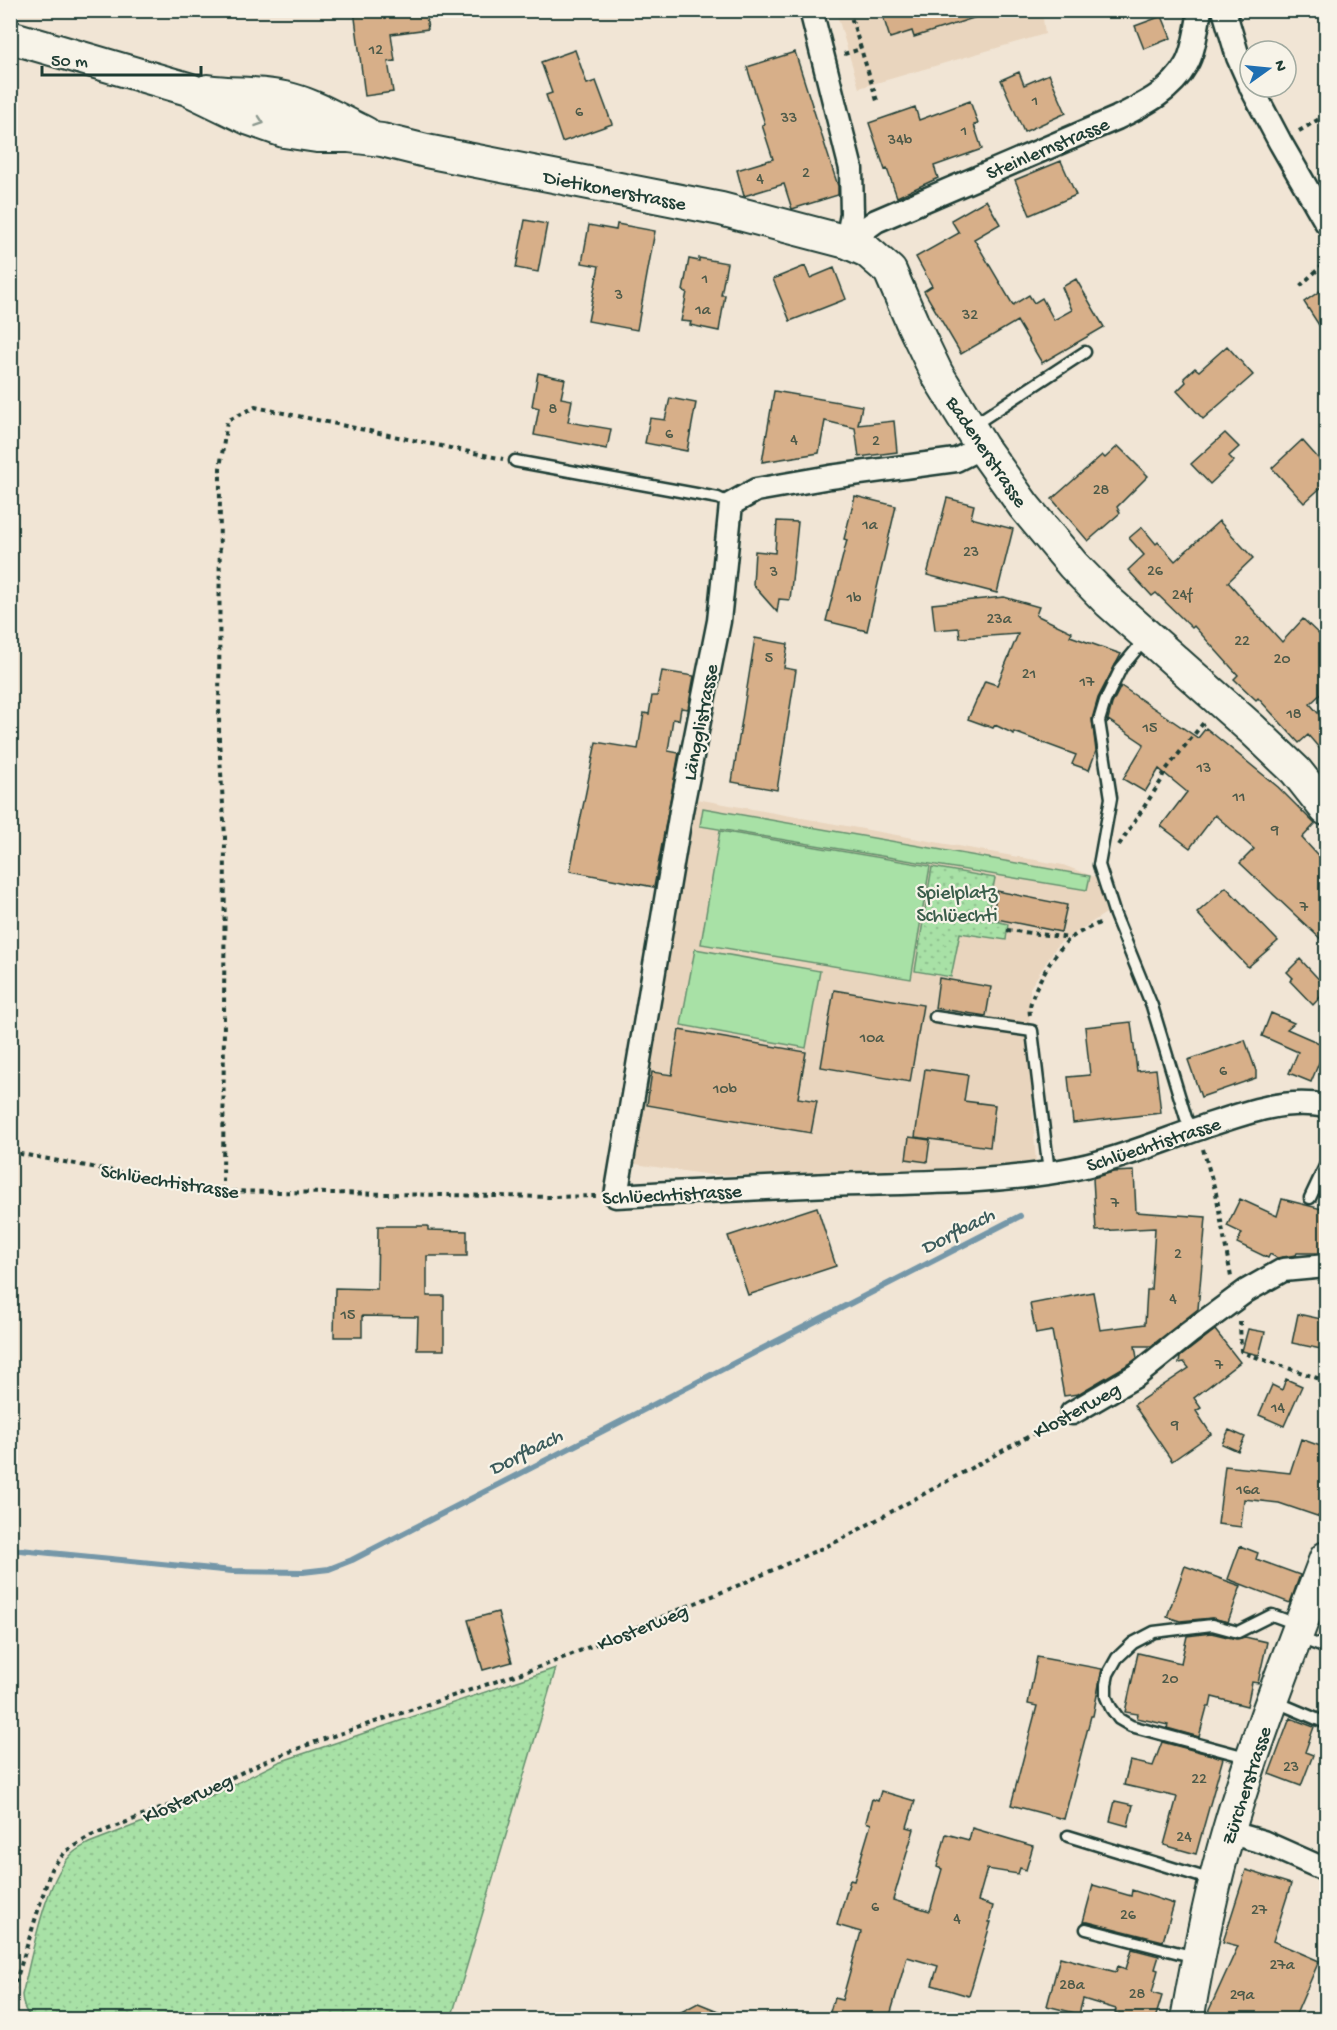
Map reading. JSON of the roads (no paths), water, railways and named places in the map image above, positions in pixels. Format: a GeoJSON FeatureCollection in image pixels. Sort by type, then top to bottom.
{"type":"FeatureCollection","features":[{"type":"Feature","properties":{"kind":"street"},"geometry":{"type":"LineString","coordinates":[[811,10],[851,169],[852,214],[847,242]]}},
{"type":"Feature","properties":{"kind":"street","name":"Steinlernstrasse"},"geometry":{"type":"LineString","coordinates":[[847,242],[876,221],[1117,118],[1151,101],[1166,89],[1188,63],[1200,10]]}},
{"type":"Feature","properties":{"kind":"street"},"geometry":{"type":"LineString","coordinates":[[1224,10],[1238,54]]}},
{"type":"Feature","properties":{"kind":"street","name":"Dietikonerstrasse"},"geometry":{"type":"LineString","coordinates":[[10,37],[188,89],[250,119],[284,131],[317,136],[349,136],[382,140],[438,154],[721,209],[847,242]]}},
{"type":"Feature","properties":{"kind":"street"},"geometry":{"type":"LineString","coordinates":[[1258,99],[1326,222]]}},
{"type":"Feature","properties":{"kind":"street","name":"Badenerstrasse"},"geometry":{"type":"LineString","coordinates":[[847,242],[867,251],[890,271],[938,374],[975,438],[1024,506],[1073,565],[1109,602],[1296,771],[1326,809]]}},
{"type":"Feature","properties":{"kind":"street"},"geometry":{"type":"LineString","coordinates":[[731,504],[756,490],[830,477],[956,460],[975,438]]}},
{"type":"Feature","properties":{"kind":"street","name":"Längglistrasse"},"geometry":{"type":"LineString","coordinates":[[616,1196],[681,811],[719,621],[731,504]]}},
{"type":"Feature","properties":{"kind":"street","name":"Schlüechtistrasse"},"geometry":{"type":"LineString","coordinates":[[616,1196],[1007,1179],[1124,1155],[1270,1106],[1289,1103],[1326,1106]]}},
{"type":"Feature","properties":{"kind":"street","name":"Klosterweg"},"geometry":{"type":"LineString","coordinates":[[1072,1413],[1137,1375],[1234,1300],[1283,1270],[1326,1266]]}},
{"type":"Feature","properties":{"kind":"street","name":"Zürcherstrasse"},"geometry":{"type":"LineString","coordinates":[[1187,2019],[1198,1958],[1228,1832],[1326,1558]]}},
{"type":"Feature","properties":{"kind":"street"},"geometry":{"type":"LineString","coordinates":[[1228,1832],[1263,1842],[1326,1870]]}},
{"type":"Feature","properties":{"kind":"lane"},"geometry":{"type":"LineString","coordinates":[[975,438],[1085,352]]}},
{"type":"Feature","properties":{"kind":"lane"},"geometry":{"type":"LineString","coordinates":[[515,461],[718,498],[731,504]]}},
{"type":"Feature","properties":{"kind":"lane"},"geometry":{"type":"LineString","coordinates":[[1147,636],[1121,668],[1105,701],[1099,721],[1111,798],[1099,866],[1115,915],[1152,1006],[1186,1118],[1193,1130]]}},
{"type":"Feature","properties":{"kind":"lane"},"geometry":{"type":"LineString","coordinates":[[935,1017],[1032,1031],[1049,1172]]}},
{"type":"Feature","properties":{"kind":"lane"},"geometry":{"type":"LineString","coordinates":[[1310,1198],[1326,1164]]}},
{"type":"Feature","properties":{"kind":"lane"},"geometry":{"type":"LineString","coordinates":[[1253,1759],[1131,1726],[1119,1719],[1106,1697],[1108,1674],[1117,1658],[1133,1643],[1154,1632],[1212,1625],[1238,1632],[1272,1615],[1326,1648]]}},
{"type":"Feature","properties":{"kind":"lane"},"geometry":{"type":"LineString","coordinates":[[1274,1701],[1326,1723]]}},
{"type":"Feature","properties":{"kind":"lane"},"geometry":{"type":"LineString","coordinates":[[1068,1836],[1215,1881]]}},
{"type":"Feature","properties":{"kind":"lane"},"geometry":{"type":"LineString","coordinates":[[1086,1929],[1198,1958]]}},
{"type":"Feature","properties":{"kind":"waterway","name":"Dorfbach"},"geometry":{"type":"LineString","coordinates":[[10,1549],[232,1571],[303,1572],[329,1569],[352,1560],[1020,1216]]}},
{"type":"Feature","properties":{"kind":"park label","name":"Spielplatz Schlüechti"},"geometry":{"type":"Point","coordinates":[957,902]}}]}
